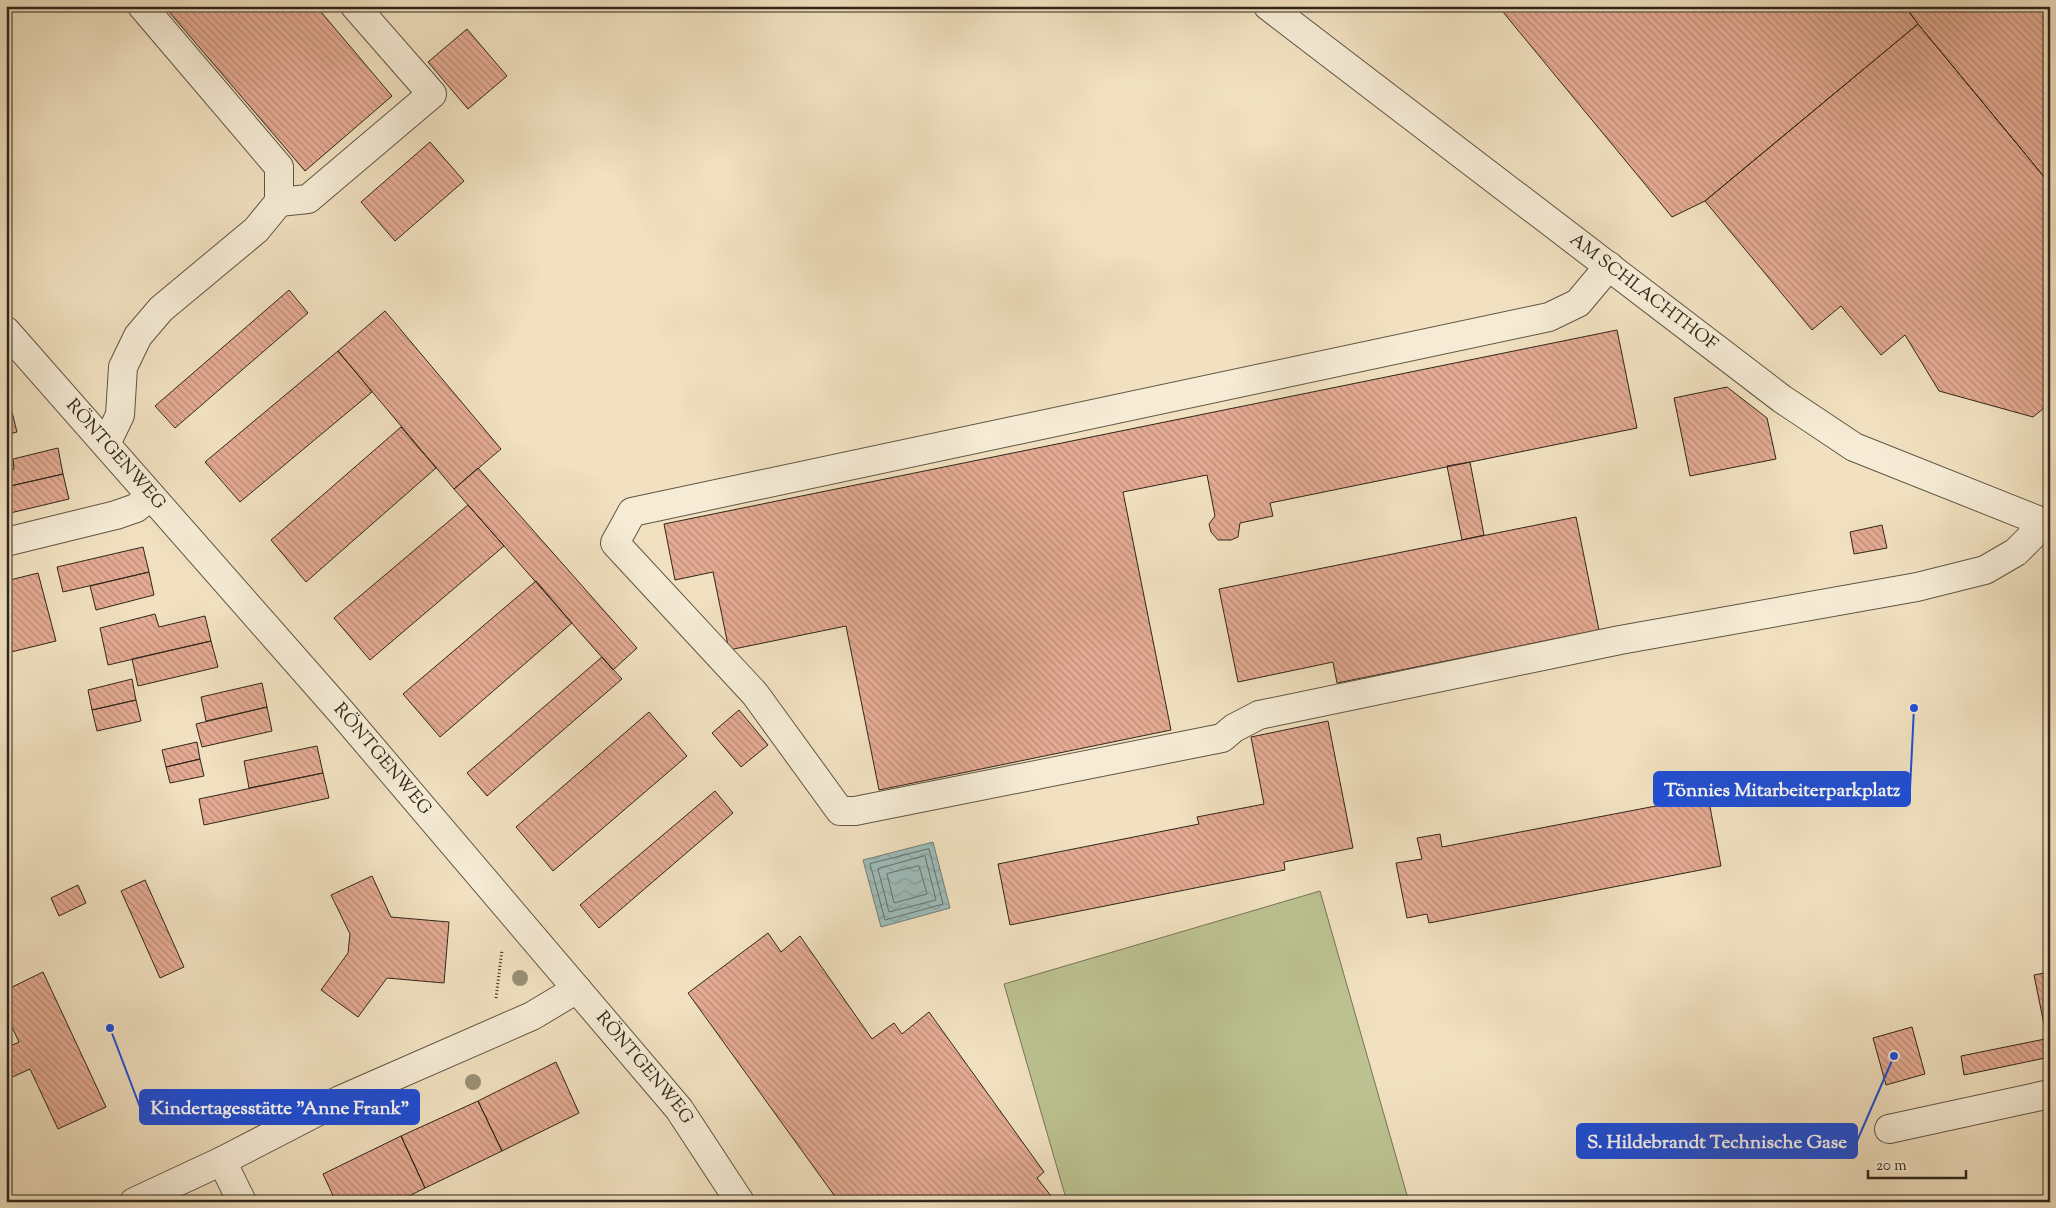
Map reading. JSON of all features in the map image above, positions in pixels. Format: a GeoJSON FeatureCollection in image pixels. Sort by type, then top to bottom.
{"type":"FeatureCollection","features":[{"type":"Feature","properties":{"kind":"street"},"geometry":{"type":"LineString","coordinates":[[106,444],[120,415],[123,367],[138,336],[161,308],[256,230],[279,202],[280,167],[142,6]]}},
{"type":"Feature","properties":{"kind":"street"},"geometry":{"type":"LineString","coordinates":[[279,202],[308,199],[432,94],[354,6]]}},
{"type":"Feature","properties":{"kind":"street","name":"AM SCHLACHTHOF"},"geometry":{"type":"LineString","coordinates":[[1268,6],[1782,399],[1854,447],[2043,522]]}},
{"type":"Feature","properties":{"kind":"street"},"geometry":{"type":"LineString","coordinates":[[1609,266],[1578,303],[1550,317],[632,512],[615,542],[755,694],[840,811],[855,811],[1222,738],[1234,728],[1259,715],[1620,640],[1917,587],[1985,570],[2016,552],[2043,522]]}},
{"type":"Feature","properties":{"kind":"street","name":"RÖNTGENWEG"},"geometry":{"type":"LineString","coordinates":[[6,331],[342,713],[679,1109],[740,1202]]}},
{"type":"Feature","properties":{"kind":"street"},"geometry":{"type":"LineString","coordinates":[[6,542],[116,515],[136,508],[151,496]]}},
{"type":"Feature","properties":{"kind":"street"},"geometry":{"type":"LineString","coordinates":[[134,1202],[222,1161],[340,1100],[547,1008],[576,989]]}},
{"type":"Feature","properties":{"kind":"street"},"geometry":{"type":"LineString","coordinates":[[1889,1130],[2050,1094]]}},
{"type":"Feature","properties":{"kind":"street"},"geometry":{"type":"LineString","coordinates":[[222,1161],[242,1202]]}},
{"type":"Feature","properties":{"kind":"path"},"geometry":{"type":"LineString","coordinates":[[492,1034],[507,908]]}},
{"type":"Feature","properties":{"kind":"green space"},"geometry":{"type":"Polygon","coordinates":[[[1320,891],[1409,1202],[1067,1202],[1004,984],[1320,891]]]}},
{"type":"Feature","properties":{"kind":"water"},"geometry":{"type":"Polygon","coordinates":[[[933,842],[950,908],[881,927],[863,860],[933,842]]]}},
{"type":"Feature","properties":{"kind":"building"},"geometry":{"type":"Polygon","coordinates":[[[164,6],[316,6],[392,96],[305,171],[164,6]]]}},
{"type":"Feature","properties":{"kind":"building"},"geometry":{"type":"Polygon","coordinates":[[[1498,6],[1904,6],[1918,24],[1705,201],[1672,217],[1498,6]]]}},
{"type":"Feature","properties":{"kind":"building"},"geometry":{"type":"Polygon","coordinates":[[[1905,6],[2050,6],[2050,184],[1918,24],[1905,6]]]}},
{"type":"Feature","properties":{"kind":"building"},"geometry":{"type":"Polygon","coordinates":[[[1918,24],[2050,184],[2050,403],[2033,417],[1939,391],[1905,335],[1881,355],[1841,306],[1812,330],[1705,201],[1918,24]]]}},
{"type":"Feature","properties":{"kind":"building"},"geometry":{"type":"Polygon","coordinates":[[[467,29],[507,76],[468,109],[428,62],[467,29]]]}},
{"type":"Feature","properties":{"kind":"building"},"geometry":{"type":"Polygon","coordinates":[[[430,142],[464,181],[395,241],[361,202],[430,142]]]}},
{"type":"Feature","properties":{"kind":"building"},"geometry":{"type":"Polygon","coordinates":[[[289,290],[308,313],[175,428],[155,406],[289,290]]]}},
{"type":"Feature","properties":{"kind":"building"},"geometry":{"type":"Polygon","coordinates":[[[385,311],[501,449],[454,489],[338,351],[385,311]]]}},
{"type":"Feature","properties":{"kind":"building"},"geometry":{"type":"Polygon","coordinates":[[[1617,330],[1637,428],[1270,503],[1273,516],[1240,523],[1238,537],[1231,540],[1218,540],[1211,532],[1209,524],[1215,516],[1207,475],[1123,492],[1171,730],[879,790],[846,626],[729,650],[713,572],[675,580],[664,524],[1617,330]]]}},
{"type":"Feature","properties":{"kind":"building"},"geometry":{"type":"Polygon","coordinates":[[[338,351],[372,392],[240,502],[205,462],[338,351]]]}},
{"type":"Feature","properties":{"kind":"building"},"geometry":{"type":"Polygon","coordinates":[[[1727,387],[1767,418],[1776,459],[1690,476],[1674,398],[1727,387]]]}},
{"type":"Feature","properties":{"kind":"building"},"geometry":{"type":"Polygon","coordinates":[[[6,388],[11,408],[6,409],[6,388]]]}},
{"type":"Feature","properties":{"kind":"building"},"geometry":{"type":"Polygon","coordinates":[[[11,408],[17,432],[6,435],[6,409],[11,408]]]}},
{"type":"Feature","properties":{"kind":"building"},"geometry":{"type":"Polygon","coordinates":[[[401,427],[436,468],[306,582],[271,540],[401,427]]]}},
{"type":"Feature","properties":{"kind":"building"},"geometry":{"type":"Polygon","coordinates":[[[58,448],[63,474],[6,487],[6,471],[14,469],[13,459],[58,448]]]}},
{"type":"Feature","properties":{"kind":"building"},"geometry":{"type":"Polygon","coordinates":[[[1470,462],[1484,535],[1462,540],[1447,466],[1470,462]]]}},
{"type":"Feature","properties":{"kind":"building"},"geometry":{"type":"Polygon","coordinates":[[[478,468],[637,648],[613,670],[454,489],[478,468]]]}},
{"type":"Feature","properties":{"kind":"building"},"geometry":{"type":"Polygon","coordinates":[[[63,474],[69,499],[6,514],[6,487],[63,474]]]}},
{"type":"Feature","properties":{"kind":"building"},"geometry":{"type":"Polygon","coordinates":[[[468,505],[504,546],[370,660],[334,618],[468,505]]]}},
{"type":"Feature","properties":{"kind":"building"},"geometry":{"type":"Polygon","coordinates":[[[1576,517],[1599,630],[1337,683],[1333,662],[1238,682],[1219,589],[1576,517]]]}},
{"type":"Feature","properties":{"kind":"building"},"geometry":{"type":"Polygon","coordinates":[[[1882,525],[1887,548],[1854,554],[1850,532],[1882,525]]]}},
{"type":"Feature","properties":{"kind":"building"},"geometry":{"type":"Polygon","coordinates":[[[143,547],[149,572],[63,592],[57,567],[143,547]]]}},
{"type":"Feature","properties":{"kind":"building"},"geometry":{"type":"Polygon","coordinates":[[[149,572],[154,595],[96,610],[90,586],[149,572]]]}},
{"type":"Feature","properties":{"kind":"building"},"geometry":{"type":"Polygon","coordinates":[[[38,573],[56,641],[7,653],[6,581],[38,573]]]}},
{"type":"Feature","properties":{"kind":"building"},"geometry":{"type":"Polygon","coordinates":[[[536,581],[572,623],[440,737],[403,694],[536,581]]]}},
{"type":"Feature","properties":{"kind":"building"},"geometry":{"type":"Polygon","coordinates":[[[155,614],[159,627],[205,616],[211,641],[108,665],[100,628],[155,614]]]}},
{"type":"Feature","properties":{"kind":"building"},"geometry":{"type":"Polygon","coordinates":[[[211,641],[218,667],[138,686],[132,659],[211,641]]]}},
{"type":"Feature","properties":{"kind":"building"},"geometry":{"type":"Polygon","coordinates":[[[602,657],[622,679],[487,796],[467,773],[602,657]]]}},
{"type":"Feature","properties":{"kind":"building"},"geometry":{"type":"Polygon","coordinates":[[[132,679],[136,700],[92,710],[88,690],[132,679]]]}},
{"type":"Feature","properties":{"kind":"building"},"geometry":{"type":"Polygon","coordinates":[[[262,683],[267,707],[206,721],[201,697],[262,683]]]}},
{"type":"Feature","properties":{"kind":"building"},"geometry":{"type":"Polygon","coordinates":[[[136,700],[141,721],[97,731],[92,710],[136,700]]]}},
{"type":"Feature","properties":{"kind":"building"},"geometry":{"type":"Polygon","coordinates":[[[267,707],[272,731],[202,747],[196,724],[267,707]]]}},
{"type":"Feature","properties":{"kind":"building"},"geometry":{"type":"Polygon","coordinates":[[[739,710],[768,745],[741,767],[712,733],[739,710]]]}},
{"type":"Feature","properties":{"kind":"building"},"geometry":{"type":"Polygon","coordinates":[[[649,712],[687,756],[553,871],[516,827],[649,712]]]}},
{"type":"Feature","properties":{"kind":"building"},"geometry":{"type":"Polygon","coordinates":[[[1328,721],[1353,848],[1284,862],[1285,870],[1010,925],[998,864],[1199,824],[1197,817],[1264,804],[1251,737],[1328,721]]]}},
{"type":"Feature","properties":{"kind":"building"},"geometry":{"type":"Polygon","coordinates":[[[197,742],[200,759],[166,767],[162,750],[197,742]]]}},
{"type":"Feature","properties":{"kind":"building"},"geometry":{"type":"Polygon","coordinates":[[[317,746],[323,773],[249,788],[244,761],[317,746]]]}},
{"type":"Feature","properties":{"kind":"building"},"geometry":{"type":"Polygon","coordinates":[[[200,759],[204,776],[170,783],[166,767],[200,759]]]}},
{"type":"Feature","properties":{"kind":"building"},"geometry":{"type":"Polygon","coordinates":[[[323,773],[329,798],[204,825],[199,799],[323,773]]]}},
{"type":"Feature","properties":{"kind":"building"},"geometry":{"type":"Polygon","coordinates":[[[715,791],[733,813],[599,928],[580,905],[715,791]]]}},
{"type":"Feature","properties":{"kind":"building"},"geometry":{"type":"Polygon","coordinates":[[[1708,796],[1721,866],[1429,923],[1427,914],[1407,918],[1396,863],[1422,859],[1417,838],[1440,834],[1442,847],[1708,796]]]}},
{"type":"Feature","properties":{"kind":"building"},"geometry":{"type":"Polygon","coordinates":[[[372,876],[391,917],[449,922],[444,983],[387,978],[358,1017],[321,990],[348,953],[350,934],[331,895],[372,876]]]}},
{"type":"Feature","properties":{"kind":"building"},"geometry":{"type":"Polygon","coordinates":[[[145,880],[184,967],[160,978],[121,891],[145,880]]]}},
{"type":"Feature","properties":{"kind":"building"},"geometry":{"type":"Polygon","coordinates":[[[78,885],[86,903],[59,916],[51,898],[78,885]]]}},
{"type":"Feature","properties":{"kind":"building"},"geometry":{"type":"Polygon","coordinates":[[[768,933],[781,952],[800,936],[872,1039],[894,1023],[902,1034],[929,1012],[1044,1172],[1037,1178],[1051,1196],[1043,1202],[839,1202],[688,993],[768,933]]]}},
{"type":"Feature","properties":{"kind":"building"},"geometry":{"type":"Polygon","coordinates":[[[43,972],[106,1107],[58,1129],[30,1069],[6,1080],[6,1048],[19,1042],[6,1014],[6,990],[43,972]]]}},
{"type":"Feature","properties":{"kind":"building"},"geometry":{"type":"Polygon","coordinates":[[[2050,972],[2050,1038],[2047,1039],[2034,975],[2050,972]]]}},
{"type":"Feature","properties":{"kind":"building"},"geometry":{"type":"Polygon","coordinates":[[[1912,1027],[1925,1074],[1886,1085],[1873,1038],[1912,1027]]]}},
{"type":"Feature","properties":{"kind":"building"},"geometry":{"type":"Polygon","coordinates":[[[2050,1038],[2050,1057],[1964,1075],[1961,1056],[2050,1038]]]}},
{"type":"Feature","properties":{"kind":"building"},"geometry":{"type":"Polygon","coordinates":[[[556,1062],[579,1113],[502,1151],[478,1101],[556,1062]]]}},
{"type":"Feature","properties":{"kind":"building"},"geometry":{"type":"Polygon","coordinates":[[[478,1101],[502,1151],[425,1188],[401,1136],[478,1101]]]}},
{"type":"Feature","properties":{"kind":"building"},"geometry":{"type":"Polygon","coordinates":[[[401,1136],[425,1188],[397,1202],[336,1202],[323,1174],[401,1136]]]}},
{"type":"Feature","properties":{"kind":"place","name":"Tönnies Mitarbeiterparkplatz"},"geometry":{"type":"Point","coordinates":[1914,708]}},
{"type":"Feature","properties":{"kind":"place","name":"Kindertagesstätte \"Anne Frank\""},"geometry":{"type":"Point","coordinates":[110,1028]}},
{"type":"Feature","properties":{"kind":"place","name":"S. Hildebrandt Technische Gase"},"geometry":{"type":"Point","coordinates":[1894,1056]}}]}
